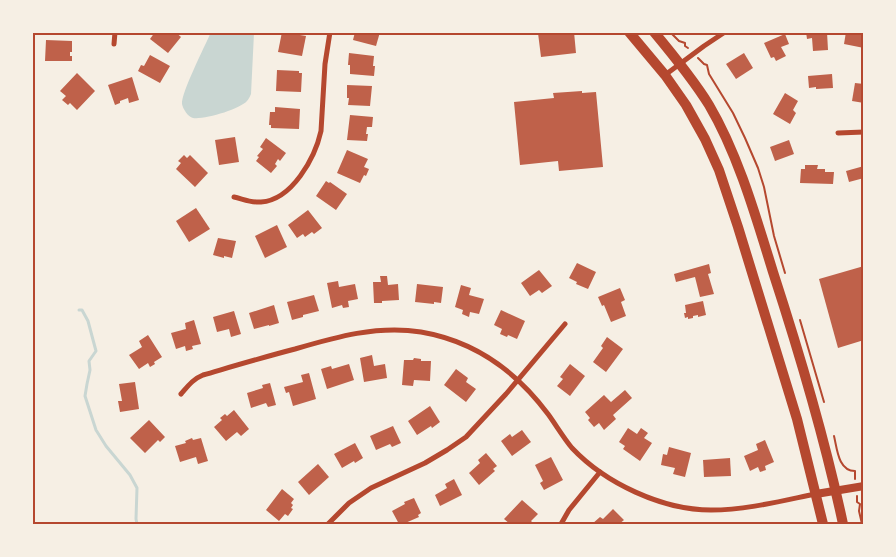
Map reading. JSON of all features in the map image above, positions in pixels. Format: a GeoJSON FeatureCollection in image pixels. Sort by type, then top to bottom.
{"type":"FeatureCollection","features":[{"type":"Feature","properties":{"kind":"main road"},"geometry":{"type":"LineString","coordinates":[[629,32],[665,75],[686,105],[720,170],[797,418],[823,524]]}},
{"type":"Feature","properties":{"kind":"main road"},"geometry":{"type":"LineString","coordinates":[[654,32],[680,63],[709,106],[725,137],[739,171],[766,247],[796,342],[844,524]]}},
{"type":"Feature","properties":{"kind":"street"},"geometry":{"type":"LineString","coordinates":[[114,44],[115,32]]}},
{"type":"Feature","properties":{"kind":"street"},"geometry":{"type":"LineString","coordinates":[[234,197],[261,202],[274,198],[295,183],[311,160],[321,131],[325,64],[330,32]]}},
{"type":"Feature","properties":{"kind":"street"},"geometry":{"type":"LineString","coordinates":[[665,75],[725,32]]}},
{"type":"Feature","properties":{"kind":"street"},"geometry":{"type":"LineString","coordinates":[[838,133],[864,132]]}},
{"type":"Feature","properties":{"kind":"street"},"geometry":{"type":"LineString","coordinates":[[328,524],[349,503],[371,488],[425,463],[466,437],[518,381],[565,324]]}},
{"type":"Feature","properties":{"kind":"street"},"geometry":{"type":"LineString","coordinates":[[181,394],[191,382],[204,374],[343,335],[382,330],[421,332],[468,346],[491,359],[518,381],[542,407],[572,447],[600,472],[626,488],[666,503],[687,508],[729,509],[762,505],[864,486]]}},
{"type":"Feature","properties":{"kind":"street"},"geometry":{"type":"LineString","coordinates":[[561,524],[569,510],[600,472]]}},
{"type":"Feature","properties":{"kind":"path"},"geometry":{"type":"LineString","coordinates":[[670,32],[676,39],[685,43],[685,46]]}},
{"type":"Feature","properties":{"kind":"path"},"geometry":{"type":"LineString","coordinates":[[704,64],[707,65],[709,74],[733,113],[755,162],[764,187],[774,236],[786,275]]}},
{"type":"Feature","properties":{"kind":"path"},"geometry":{"type":"LineString","coordinates":[[857,502],[860,504],[859,511],[862,524]]}},
{"type":"Feature","properties":{"kind":"shaded area"},"geometry":{"type":"Polygon","coordinates":[[[211,32],[254,33],[251,94],[243,104],[230,110],[213,116],[193,118],[183,108],[183,98],[189,80],[211,32]]]}},
{"type":"Feature","properties":{"kind":"building"},"geometry":{"type":"Polygon","coordinates":[[[155,32],[175,32],[181,37],[168,53],[150,39],[155,32]]]}},
{"type":"Feature","properties":{"kind":"building"},"geometry":{"type":"Polygon","coordinates":[[[282,32],[306,36],[302,56],[278,52],[282,32]]]}},
{"type":"Feature","properties":{"kind":"building"},"geometry":{"type":"Polygon","coordinates":[[[355,32],[380,32],[376,46],[353,40],[355,32]]]}},
{"type":"Feature","properties":{"kind":"building"},"geometry":{"type":"Polygon","coordinates":[[[574,32],[576,53],[541,57],[538,33],[574,32]]]}},
{"type":"Feature","properties":{"kind":"building"},"geometry":{"type":"Polygon","coordinates":[[[806,32],[827,32],[828,50],[813,51],[812,38],[807,39],[806,32]]]}},
{"type":"Feature","properties":{"kind":"building"},"geometry":{"type":"Polygon","coordinates":[[[846,32],[864,33],[864,48],[844,44],[846,32]]]}},
{"type":"Feature","properties":{"kind":"building"},"geometry":{"type":"Polygon","coordinates":[[[785,34],[789,44],[781,47],[786,56],[776,61],[774,57],[771,58],[764,43],[785,34]]]}},
{"type":"Feature","properties":{"kind":"building"},"geometry":{"type":"Polygon","coordinates":[[[46,40],[72,41],[70,56],[72,56],[72,61],[45,61],[46,40]]]}},
{"type":"Feature","properties":{"kind":"building"},"geometry":{"type":"Polygon","coordinates":[[[349,53],[374,56],[374,76],[350,74],[350,65],[348,65],[349,53]]]}},
{"type":"Feature","properties":{"kind":"building"},"geometry":{"type":"Polygon","coordinates":[[[744,53],[753,68],[736,79],[726,64],[744,53]]]}},
{"type":"Feature","properties":{"kind":"building"},"geometry":{"type":"Polygon","coordinates":[[[150,55],[170,66],[160,83],[138,71],[141,65],[144,66],[150,55]]]}},
{"type":"Feature","properties":{"kind":"building"},"geometry":{"type":"Polygon","coordinates":[[[277,70],[299,71],[299,73],[302,73],[301,92],[276,91],[277,70]]]}},
{"type":"Feature","properties":{"kind":"building"},"geometry":{"type":"Polygon","coordinates":[[[77,73],[95,91],[77,110],[70,103],[68,105],[62,100],[66,96],[60,91],[77,73]]]}},
{"type":"Feature","properties":{"kind":"building"},"geometry":{"type":"Polygon","coordinates":[[[832,74],[833,88],[809,88],[808,76],[832,74]]]}},
{"type":"Feature","properties":{"kind":"building"},"geometry":{"type":"Polygon","coordinates":[[[132,77],[139,100],[129,103],[128,98],[115,105],[108,85],[132,77]]]}},
{"type":"Feature","properties":{"kind":"building"},"geometry":{"type":"Polygon","coordinates":[[[855,83],[864,84],[864,103],[852,101],[855,83]]]}},
{"type":"Feature","properties":{"kind":"building"},"geometry":{"type":"Polygon","coordinates":[[[347,85],[372,86],[370,106],[348,105],[347,85]]]}},
{"type":"Feature","properties":{"kind":"building"},"geometry":{"type":"Polygon","coordinates":[[[582,91],[582,93],[596,92],[603,167],[559,171],[558,161],[520,165],[514,102],[554,98],[553,93],[582,91]]]}},
{"type":"Feature","properties":{"kind":"building"},"geometry":{"type":"Polygon","coordinates":[[[785,93],[798,101],[793,110],[796,113],[790,124],[773,114],[785,93]]]}},
{"type":"Feature","properties":{"kind":"building"},"geometry":{"type":"Polygon","coordinates":[[[275,107],[300,109],[299,129],[271,128],[271,125],[269,125],[270,112],[275,112],[275,107]]]}},
{"type":"Feature","properties":{"kind":"building"},"geometry":{"type":"Polygon","coordinates":[[[350,115],[373,117],[372,127],[367,127],[367,141],[347,140],[350,115]]]}},
{"type":"Feature","properties":{"kind":"building"},"geometry":{"type":"Polygon","coordinates":[[[235,137],[239,162],[219,165],[215,140],[235,137]]]}},
{"type":"Feature","properties":{"kind":"building"},"geometry":{"type":"Polygon","coordinates":[[[266,138],[286,153],[280,161],[278,159],[275,164],[277,166],[271,173],[256,161],[259,157],[257,156],[263,149],[260,147],[266,138]]]}},
{"type":"Feature","properties":{"kind":"building"},"geometry":{"type":"Polygon","coordinates":[[[789,140],[794,154],[775,161],[770,147],[789,140]]]}},
{"type":"Feature","properties":{"kind":"building"},"geometry":{"type":"Polygon","coordinates":[[[347,150],[368,159],[364,167],[369,169],[360,183],[337,173],[347,150]]]}},
{"type":"Feature","properties":{"kind":"building"},"geometry":{"type":"Polygon","coordinates":[[[184,155],[187,158],[190,155],[208,173],[195,187],[176,169],[181,163],[178,161],[184,155]]]}},
{"type":"Feature","properties":{"kind":"building"},"geometry":{"type":"Polygon","coordinates":[[[805,165],[818,165],[817,169],[825,169],[825,172],[834,172],[833,184],[800,183],[801,169],[805,169],[805,165]]]}},
{"type":"Feature","properties":{"kind":"building"},"geometry":{"type":"Polygon","coordinates":[[[864,166],[864,178],[849,182],[846,171],[864,166]]]}},
{"type":"Feature","properties":{"kind":"building"},"geometry":{"type":"Polygon","coordinates":[[[326,181],[347,194],[336,210],[316,196],[326,181]]]}},
{"type":"Feature","properties":{"kind":"building"},"geometry":{"type":"Polygon","coordinates":[[[196,208],[210,229],[189,242],[176,221],[196,208]]]}},
{"type":"Feature","properties":{"kind":"building"},"geometry":{"type":"Polygon","coordinates":[[[308,210],[322,228],[314,234],[312,232],[305,237],[303,234],[297,238],[288,225],[308,210]]]}},
{"type":"Feature","properties":{"kind":"building"},"geometry":{"type":"Polygon","coordinates":[[[277,225],[287,247],[265,258],[255,236],[277,225]]]}},
{"type":"Feature","properties":{"kind":"building"},"geometry":{"type":"Polygon","coordinates":[[[218,238],[236,241],[232,258],[213,255],[218,238]]]}},
{"type":"Feature","properties":{"kind":"building"},"geometry":{"type":"Polygon","coordinates":[[[577,263],[596,272],[588,289],[576,284],[577,282],[569,278],[577,263]]]}},
{"type":"Feature","properties":{"kind":"building"},"geometry":{"type":"Polygon","coordinates":[[[709,264],[711,273],[708,274],[714,294],[700,297],[695,277],[676,282],[674,274],[709,264]]]}},
{"type":"Feature","properties":{"kind":"building"},"geometry":{"type":"Polygon","coordinates":[[[864,266],[864,340],[838,348],[819,279],[864,266]]]}},
{"type":"Feature","properties":{"kind":"building"},"geometry":{"type":"Polygon","coordinates":[[[539,270],[552,286],[542,293],[539,290],[530,296],[521,283],[539,270]]]}},
{"type":"Feature","properties":{"kind":"building"},"geometry":{"type":"Polygon","coordinates":[[[380,276],[387,276],[388,285],[398,284],[399,300],[374,303],[373,282],[381,282],[380,276]]]}},
{"type":"Feature","properties":{"kind":"building"},"geometry":{"type":"Polygon","coordinates":[[[338,281],[339,287],[355,284],[358,299],[348,301],[349,307],[343,308],[342,305],[332,308],[327,283],[338,281]]]}},
{"type":"Feature","properties":{"kind":"building"},"geometry":{"type":"Polygon","coordinates":[[[417,284],[443,287],[441,303],[415,302],[417,284]]]}},
{"type":"Feature","properties":{"kind":"building"},"geometry":{"type":"Polygon","coordinates":[[[461,285],[471,288],[469,295],[484,299],[479,314],[470,312],[469,317],[462,314],[463,310],[455,307],[461,285]]]}},
{"type":"Feature","properties":{"kind":"building"},"geometry":{"type":"Polygon","coordinates":[[[620,288],[625,300],[621,302],[626,316],[611,322],[604,305],[602,306],[598,297],[620,288]]]}},
{"type":"Feature","properties":{"kind":"building"},"geometry":{"type":"Polygon","coordinates":[[[314,295],[319,311],[292,320],[287,302],[314,295]]]}},
{"type":"Feature","properties":{"kind":"building"},"geometry":{"type":"Polygon","coordinates":[[[703,301],[706,315],[685,318],[685,305],[703,301]]]}},
{"type":"Feature","properties":{"kind":"building"},"geometry":{"type":"Polygon","coordinates":[[[274,305],[279,323],[254,329],[249,313],[274,305]]]}},
{"type":"Feature","properties":{"kind":"building"},"geometry":{"type":"Polygon","coordinates":[[[501,310],[525,321],[517,339],[500,334],[502,329],[494,325],[501,310]]]}},
{"type":"Feature","properties":{"kind":"building"},"geometry":{"type":"Polygon","coordinates":[[[234,311],[241,334],[231,337],[229,329],[217,332],[213,317],[234,311]]]}},
{"type":"Feature","properties":{"kind":"building"},"geometry":{"type":"Polygon","coordinates":[[[194,320],[201,344],[192,346],[193,349],[186,351],[185,346],[176,349],[171,333],[186,329],[185,323],[194,320]]]}},
{"type":"Feature","properties":{"kind":"building"},"geometry":{"type":"Polygon","coordinates":[[[148,335],[162,357],[150,367],[148,363],[139,369],[129,355],[142,347],[139,341],[148,335]]]}},
{"type":"Feature","properties":{"kind":"building"},"geometry":{"type":"Polygon","coordinates":[[[607,337],[623,349],[606,372],[593,362],[603,348],[601,346],[607,337]]]}},
{"type":"Feature","properties":{"kind":"building"},"geometry":{"type":"Polygon","coordinates":[[[372,355],[374,366],[385,364],[387,378],[364,382],[360,358],[372,355]]]}},
{"type":"Feature","properties":{"kind":"building"},"geometry":{"type":"Polygon","coordinates":[[[414,358],[421,359],[421,361],[431,361],[430,381],[414,380],[413,386],[402,385],[404,360],[413,360],[414,358]]]}},
{"type":"Feature","properties":{"kind":"building"},"geometry":{"type":"Polygon","coordinates":[[[349,364],[354,380],[327,389],[321,369],[331,366],[332,369],[349,364]]]}},
{"type":"Feature","properties":{"kind":"building"},"geometry":{"type":"Polygon","coordinates":[[[570,364],[585,376],[570,396],[557,386],[563,379],[560,377],[570,364]]]}},
{"type":"Feature","properties":{"kind":"building"},"geometry":{"type":"Polygon","coordinates":[[[456,369],[468,378],[466,382],[476,389],[466,402],[444,385],[456,369]]]}},
{"type":"Feature","properties":{"kind":"building"},"geometry":{"type":"Polygon","coordinates":[[[309,373],[316,399],[293,406],[289,392],[286,393],[284,387],[303,382],[301,375],[309,373]]]}},
{"type":"Feature","properties":{"kind":"building"},"geometry":{"type":"Polygon","coordinates":[[[135,382],[139,409],[120,412],[118,401],[122,401],[119,384],[135,382]]]}},
{"type":"Feature","properties":{"kind":"building"},"geometry":{"type":"Polygon","coordinates":[[[270,383],[276,405],[268,407],[266,403],[251,408],[247,393],[263,388],[262,385],[270,383]]]}},
{"type":"Feature","properties":{"kind":"building"},"geometry":{"type":"Polygon","coordinates":[[[625,390],[632,398],[613,415],[616,419],[604,430],[599,423],[594,427],[588,420],[590,418],[585,412],[604,395],[611,402],[625,390]]]}},
{"type":"Feature","properties":{"kind":"building"},"geometry":{"type":"Polygon","coordinates":[[[430,406],[440,422],[417,435],[408,421],[430,406]]]}},
{"type":"Feature","properties":{"kind":"building"},"geometry":{"type":"Polygon","coordinates":[[[234,410],[249,429],[241,436],[237,432],[226,441],[214,427],[222,420],[220,418],[225,414],[227,416],[234,410]]]}},
{"type":"Feature","properties":{"kind":"building"},"geometry":{"type":"Polygon","coordinates":[[[149,420],[165,437],[160,442],[158,440],[145,453],[130,438],[149,420]]]}},
{"type":"Feature","properties":{"kind":"building"},"geometry":{"type":"Polygon","coordinates":[[[393,426],[401,443],[392,447],[390,444],[376,450],[370,436],[393,426]]]}},
{"type":"Feature","properties":{"kind":"building"},"geometry":{"type":"Polygon","coordinates":[[[628,428],[637,434],[641,428],[648,433],[644,438],[652,443],[640,461],[623,449],[625,446],[619,442],[628,428]]]}},
{"type":"Feature","properties":{"kind":"building"},"geometry":{"type":"Polygon","coordinates":[[[522,430],[531,442],[512,456],[501,441],[510,434],[512,437],[522,430]]]}},
{"type":"Feature","properties":{"kind":"building"},"geometry":{"type":"Polygon","coordinates":[[[192,438],[193,440],[201,438],[208,461],[198,464],[196,457],[180,462],[175,446],[186,443],[185,441],[192,438]]]}},
{"type":"Feature","properties":{"kind":"building"},"geometry":{"type":"Polygon","coordinates":[[[765,440],[774,462],[765,466],[766,470],[760,472],[758,467],[750,471],[744,456],[758,450],[756,444],[765,440]]]}},
{"type":"Feature","properties":{"kind":"building"},"geometry":{"type":"Polygon","coordinates":[[[355,443],[363,458],[342,468],[334,454],[355,443]]]}},
{"type":"Feature","properties":{"kind":"building"},"geometry":{"type":"Polygon","coordinates":[[[669,447],[691,453],[685,477],[673,474],[675,468],[661,465],[663,454],[667,455],[669,447]]]}},
{"type":"Feature","properties":{"kind":"building"},"geometry":{"type":"Polygon","coordinates":[[[486,453],[497,466],[493,469],[495,471],[479,485],[469,473],[480,463],[478,460],[486,453]]]}},
{"type":"Feature","properties":{"kind":"building"},"geometry":{"type":"Polygon","coordinates":[[[551,457],[563,480],[544,490],[540,483],[543,481],[535,465],[551,457]]]}},
{"type":"Feature","properties":{"kind":"building"},"geometry":{"type":"Polygon","coordinates":[[[730,458],[731,476],[704,477],[703,460],[730,458]]]}},
{"type":"Feature","properties":{"kind":"building"},"geometry":{"type":"Polygon","coordinates":[[[318,464],[329,477],[309,495],[298,482],[318,464]]]}},
{"type":"Feature","properties":{"kind":"building"},"geometry":{"type":"Polygon","coordinates":[[[454,479],[462,495],[440,506],[435,495],[447,488],[445,484],[454,479]]]}},
{"type":"Feature","properties":{"kind":"building"},"geometry":{"type":"Polygon","coordinates":[[[282,489],[294,499],[291,503],[293,505],[291,508],[293,509],[288,516],[285,514],[279,521],[266,510],[282,489]]]}},
{"type":"Feature","properties":{"kind":"building"},"geometry":{"type":"Polygon","coordinates":[[[414,498],[421,513],[418,515],[419,517],[399,524],[392,511],[405,504],[404,502],[414,498]]]}},
{"type":"Feature","properties":{"kind":"building"},"geometry":{"type":"Polygon","coordinates":[[[522,500],[538,514],[530,524],[510,524],[504,519],[522,500]]]}},
{"type":"Feature","properties":{"kind":"building"},"geometry":{"type":"Polygon","coordinates":[[[613,509],[624,520],[619,524],[592,524],[600,517],[603,519],[613,509]]]}},
{"type":"Feature","properties":{"kind":"waterway"},"geometry":{"type":"LineString","coordinates":[[79,310],[82,310],[88,321],[96,351],[89,361],[90,370],[85,396],[96,430],[106,446],[130,475],[137,488],[137,524]]}}]}
